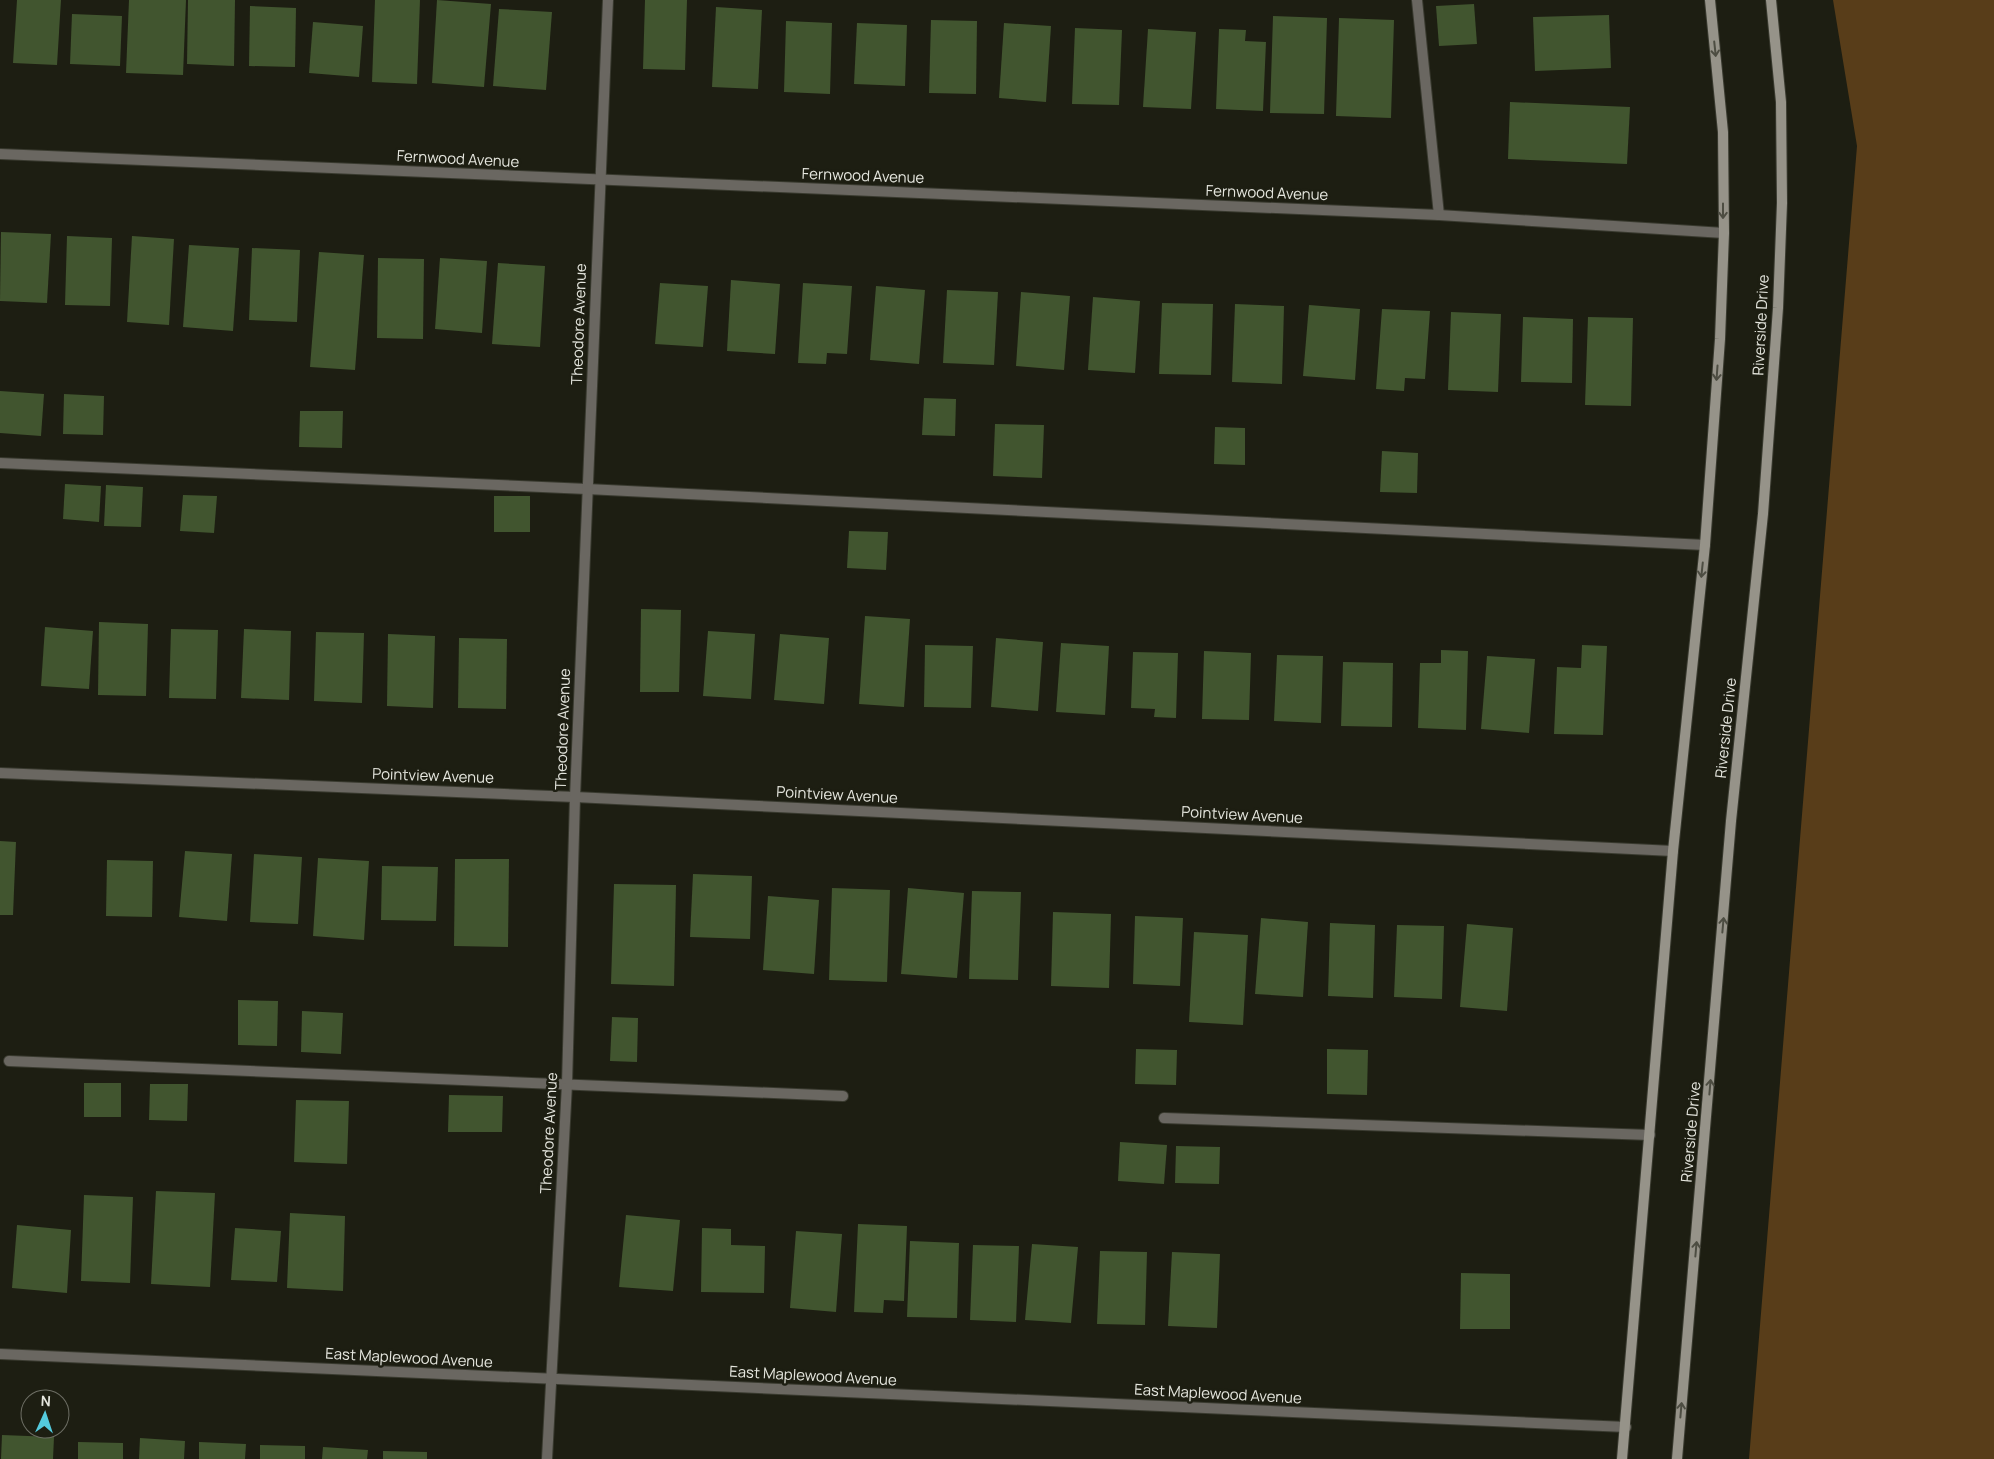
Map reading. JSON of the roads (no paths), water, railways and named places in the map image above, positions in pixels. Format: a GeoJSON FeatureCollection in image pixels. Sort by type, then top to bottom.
{"type":"FeatureCollection","features":[{"type":"Feature","properties":{"kind":"main road"},"geometry":{"type":"LineString","coordinates":[[1622,1459],[1673,851],[1705,545],[1720,339],[1724,233],[1723,132],[1710,0]]}},
{"type":"Feature","properties":{"kind":"main road","name":"Riverside Drive"},"geometry":{"type":"LineString","coordinates":[[1677,1459],[1731,821],[1763,514],[1778,308],[1782,203],[1781,102],[1772,0]]}},
{"type":"Feature","properties":{"kind":"street","name":"Theodore Avenue"},"geometry":{"type":"LineString","coordinates":[[546,1459],[567,1084],[575,797],[608,0]]}},
{"type":"Feature","properties":{"kind":"street"},"geometry":{"type":"LineString","coordinates":[[1417,0],[1439,215]]}},
{"type":"Feature","properties":{"kind":"street","name":"Fernwood Avenue"},"geometry":{"type":"LineString","coordinates":[[0,154],[600,181],[1439,215],[1724,233]]}},
{"type":"Feature","properties":{"kind":"street"},"geometry":{"type":"LineString","coordinates":[[0,464],[587,489],[1705,545]]}},
{"type":"Feature","properties":{"kind":"street","name":"Pointview Avenue"},"geometry":{"type":"LineString","coordinates":[[0,773],[575,797],[1673,851]]}},
{"type":"Feature","properties":{"kind":"street"},"geometry":{"type":"LineString","coordinates":[[9,1060],[844,1096]]}},
{"type":"Feature","properties":{"kind":"street"},"geometry":{"type":"LineString","coordinates":[[1164,1118],[1650,1135]]}},
{"type":"Feature","properties":{"kind":"street","name":"East Maplewood Avenue"},"geometry":{"type":"LineString","coordinates":[[0,1354],[1626,1427]]}}]}
